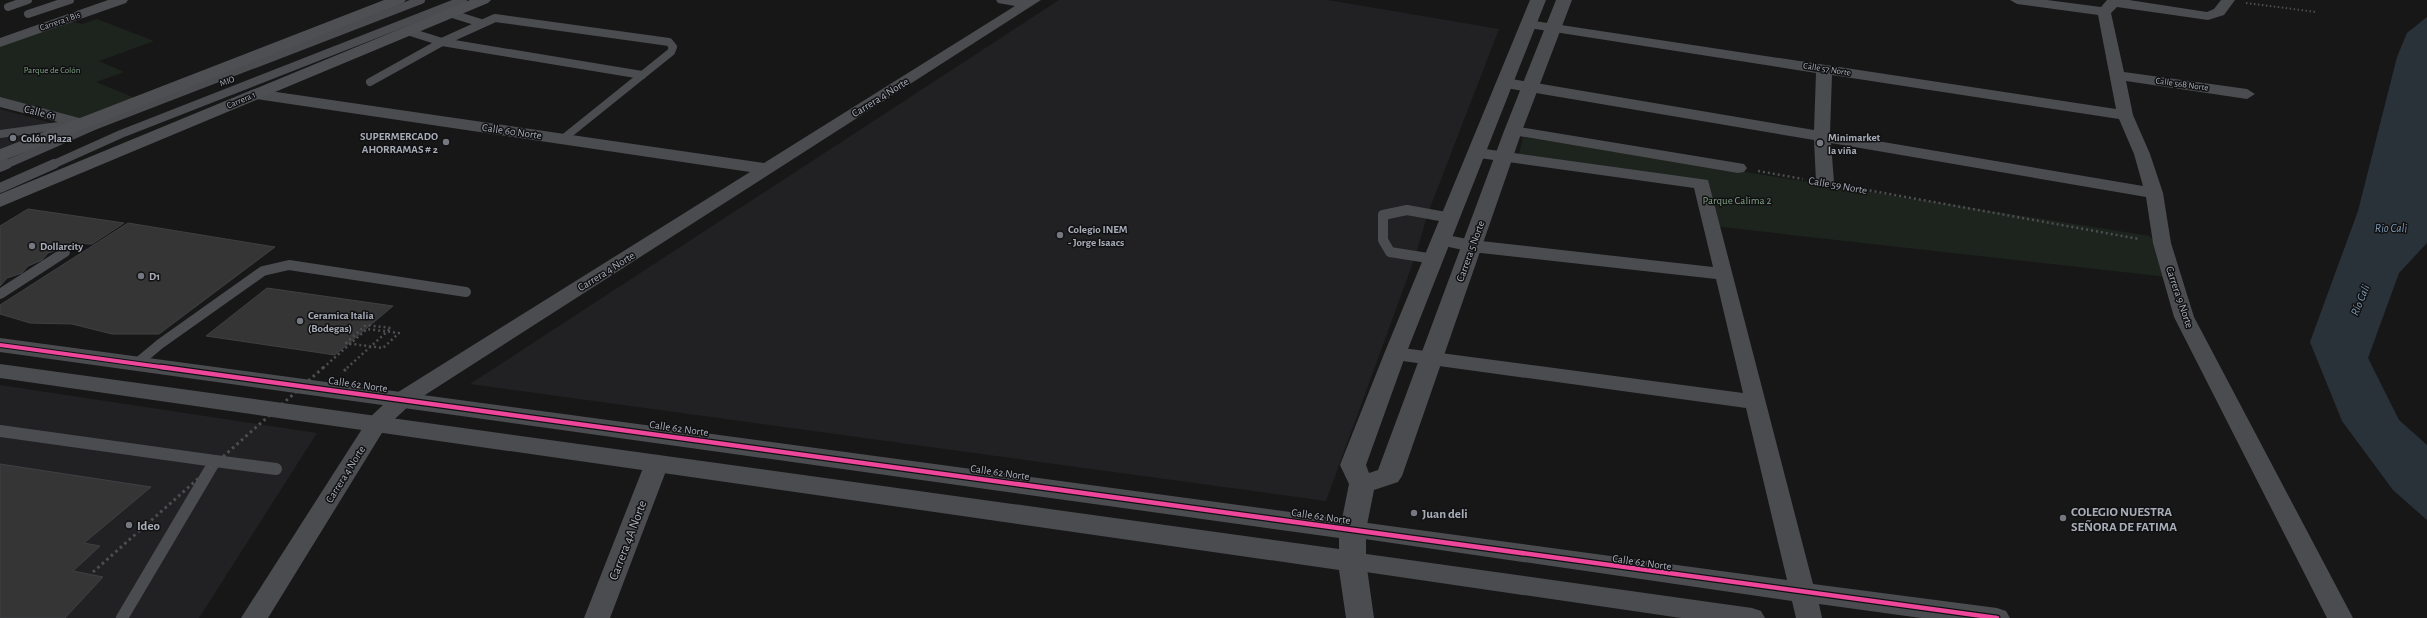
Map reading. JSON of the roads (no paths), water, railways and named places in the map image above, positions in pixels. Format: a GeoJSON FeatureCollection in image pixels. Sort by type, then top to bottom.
{"type":"FeatureCollection","features":[{"type":"Feature","properties":{"kind":"main road"},"geometry":{"type":"LineString","coordinates":[[0,156],[398,0]]}},
{"type":"Feature","properties":{"kind":"main road","name":"Carrera 1"},"geometry":{"type":"LineString","coordinates":[[0,200],[483,0]]}},
{"type":"Feature","properties":{"kind":"street","name":"Carrera 1 Bis"},"geometry":{"type":"LineString","coordinates":[[0,43],[121,0]]}},
{"type":"Feature","properties":{"kind":"street"},"geometry":{"type":"LineString","coordinates":[[1003,0],[1031,2]]}},
{"type":"Feature","properties":{"kind":"street"},"geometry":{"type":"LineString","coordinates":[[1360,618],[1352,561],[1353,530],[1362,484],[1353,465],[1395,354],[1478,153],[1538,0]]}},
{"type":"Feature","properties":{"kind":"street","name":"Carrera 5 Norte"},"geometry":{"type":"LineString","coordinates":[[1362,484],[1389,476],[1513,131],[1555,27],[1564,0]]}},
{"type":"Feature","properties":{"kind":"street"},"geometry":{"type":"LineString","coordinates":[[2017,0],[2111,5],[2208,16],[2219,12],[2228,0]]}},
{"type":"Feature","properties":{"kind":"street","name":"Carrera 4 Norte"},"geometry":{"type":"LineString","coordinates":[[254,618],[377,423],[403,399],[1031,2]]}},
{"type":"Feature","properties":{"kind":"street","name":"Carrera 9 Norte"},"geometry":{"type":"LineString","coordinates":[[2111,5],[2116,75],[2125,114],[2142,154],[2154,193],[2162,243],[2184,317],[2237,422],[2340,618]]}},
{"type":"Feature","properties":{"kind":"street","name":"Calle 57 Norte"},"geometry":{"type":"LineString","coordinates":[[1528,24],[2125,114]]}},
{"type":"Feature","properties":{"kind":"street"},"geometry":{"type":"LineString","coordinates":[[1824,69],[1822,136],[1825,182]]}},
{"type":"Feature","properties":{"kind":"street","name":"Calle 56B Norte"},"geometry":{"type":"LineString","coordinates":[[2116,75],[2247,94]]}},
{"type":"Feature","properties":{"kind":"street"},"geometry":{"type":"LineString","coordinates":[[1506,83],[2154,193]]}},
{"type":"Feature","properties":{"kind":"street","name":"Calle 60 Norte"},"geometry":{"type":"LineString","coordinates":[[256,94],[767,169]]}},
{"type":"Feature","properties":{"kind":"street","name":"Calle 61"},"geometry":{"type":"LineString","coordinates":[[0,102],[81,123]]}},
{"type":"Feature","properties":{"kind":"street"},"geometry":{"type":"LineString","coordinates":[[1513,131],[1738,168]]}},
{"type":"Feature","properties":{"kind":"street"},"geometry":{"type":"LineString","coordinates":[[1478,153],[1702,184],[1754,402],[1809,618]]}},
{"type":"Feature","properties":{"kind":"street"},"geometry":{"type":"LineString","coordinates":[[1442,240],[1472,246],[1724,274]]}},
{"type":"Feature","properties":{"kind":"street","name":"Calle 62 Norte"},"geometry":{"type":"LineString","coordinates":[[0,345],[403,399],[1650,572],[1997,618]]}},
{"type":"Feature","properties":{"kind":"street"},"geometry":{"type":"LineString","coordinates":[[1395,354],[1754,402]]}},
{"type":"Feature","properties":{"kind":"street"},"geometry":{"type":"LineString","coordinates":[[0,370],[1352,561],[1669,612],[1752,618]]}},
{"type":"Feature","properties":{"kind":"street","name":"Carrera 4A Norte"},"geometry":{"type":"LineString","coordinates":[[597,618],[657,463]]}},
{"type":"Feature","properties":{"kind":"street"},"geometry":{"type":"LineString","coordinates":[[1650,572],[1669,612]]}},
{"type":"Feature","properties":{"kind":"lane"},"geometry":{"type":"LineString","coordinates":[[8,7],[28,0]]}},
{"type":"Feature","properties":{"kind":"lane"},"geometry":{"type":"LineString","coordinates":[[28,14],[70,0]]}},
{"type":"Feature","properties":{"kind":"lane","name":"MIO"},"geometry":{"type":"LineString","coordinates":[[0,167],[108,121],[421,0]]}},
{"type":"Feature","properties":{"kind":"lane","name":"MIO"},"geometry":{"type":"LineString","coordinates":[[0,188],[121,134],[463,0]]}},
{"type":"Feature","properties":{"kind":"lane"},"geometry":{"type":"LineString","coordinates":[[449,13],[481,24]]}},
{"type":"Feature","properties":{"kind":"lane"},"geometry":{"type":"LineString","coordinates":[[370,82],[442,42],[481,24],[504,18],[669,42],[673,47],[671,52],[564,138]]}},
{"type":"Feature","properties":{"kind":"lane"},"geometry":{"type":"LineString","coordinates":[[407,31],[442,42],[642,75]]}},
{"type":"Feature","properties":{"kind":"lane"},"geometry":{"type":"LineString","coordinates":[[0,134],[81,123]]}},
{"type":"Feature","properties":{"kind":"lane"},"geometry":{"type":"LineString","coordinates":[[1434,259],[1402,255],[1385,249],[1382,244],[1383,215],[1396,211],[1428,213],[1451,218]]}},
{"type":"Feature","properties":{"kind":"lane"},"geometry":{"type":"LineString","coordinates":[[0,294],[65,252]]}},
{"type":"Feature","properties":{"kind":"lane"},"geometry":{"type":"LineString","coordinates":[[136,364],[160,344],[263,271],[277,266],[289,265],[466,292]]}},
{"type":"Feature","properties":{"kind":"lane"},"geometry":{"type":"LineString","coordinates":[[0,431],[276,469]]}},
{"type":"Feature","properties":{"kind":"lane"},"geometry":{"type":"LineString","coordinates":[[122,618],[215,461]]}},
{"type":"Feature","properties":{"kind":"water","name":"Rio Cali"},"geometry":{"type":"Polygon","coordinates":[[[2427,17],[2427,243],[2399,273],[2368,358],[2399,420],[2427,445],[2427,520],[2393,490],[2342,421],[2310,342],[2358,211],[2397,57],[2407,33],[2427,17]]]}},
{"type":"Feature","properties":{"kind":"place","name":"Colón Plaza"},"geometry":{"type":"Point","coordinates":[13,138]}},
{"type":"Feature","properties":{"kind":"place","name":"SUPERMERCADO AHORRAMAS # 2"},"geometry":{"type":"Point","coordinates":[446,142]}},
{"type":"Feature","properties":{"kind":"place","name":"Minimarket la viña"},"geometry":{"type":"Point","coordinates":[1820,143]}},
{"type":"Feature","properties":{"kind":"place","name":"Colegio INEM - Jorge Isaacs"},"geometry":{"type":"Point","coordinates":[1060,235]}},
{"type":"Feature","properties":{"kind":"place","name":"Dollarcity"},"geometry":{"type":"Point","coordinates":[32,246]}},
{"type":"Feature","properties":{"kind":"place","name":"D1"},"geometry":{"type":"Point","coordinates":[141,276]}},
{"type":"Feature","properties":{"kind":"place","name":"Ceramica Italia (Bodegas)"},"geometry":{"type":"Point","coordinates":[300,321]}},
{"type":"Feature","properties":{"kind":"place","name":"Juan deli"},"geometry":{"type":"Point","coordinates":[1414,513]}},
{"type":"Feature","properties":{"kind":"place","name":"COLEGIO NUESTRA SEÑORA DE FATIMA"},"geometry":{"type":"Point","coordinates":[2063,518]}},
{"type":"Feature","properties":{"kind":"place","name":"Ideo"},"geometry":{"type":"Point","coordinates":[129,525]}},
{"type":"Feature","properties":{"kind":"park label","name":"Parque de Colón"},"geometry":{"type":"Point","coordinates":[52,70]}},
{"type":"Feature","properties":{"kind":"park label","name":"Parque Calima 2"},"geometry":{"type":"Point","coordinates":[1737,200]}},
{"type":"Feature","properties":{"kind":"water label","name":"Río Cali"},"geometry":{"type":"Point","coordinates":[2360,300]}}]}
